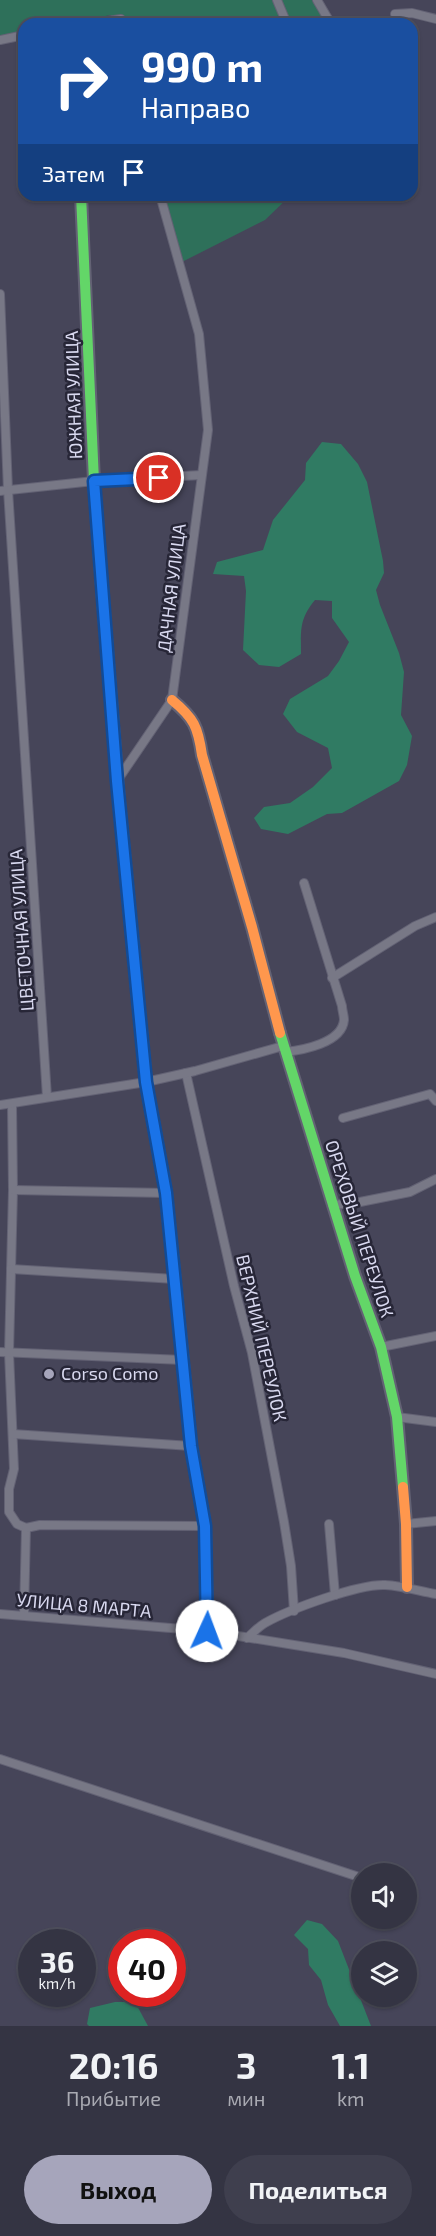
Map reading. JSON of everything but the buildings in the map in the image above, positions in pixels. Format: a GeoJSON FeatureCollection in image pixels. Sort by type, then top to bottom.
{"type":"FeatureCollection","features":[{"type":"Feature","properties":{"kind":"street"},"geometry":{"type":"LineString","coordinates":[[277,0],[284,18]]}},
{"type":"Feature","properties":{"kind":"street"},"geometry":{"type":"LineString","coordinates":[[316,0],[327,18]]}},
{"type":"Feature","properties":{"kind":"street"},"geometry":{"type":"LineString","coordinates":[[395,14],[412,13],[436,19]]}},
{"type":"Feature","properties":{"kind":"street"},"geometry":{"type":"LineString","coordinates":[[0,40],[18,36]]}},
{"type":"Feature","properties":{"kind":"street","name":"ЮЖНАЯ УЛИЦА"},"geometry":{"type":"LineString","coordinates":[[81,201],[94,481],[117,781],[146,1082],[166,1193],[191,1446],[205,1526],[207,1631]]}},
{"type":"Feature","properties":{"kind":"street","name":"ДАЧНАЯ УЛИЦА"},"geometry":{"type":"LineString","coordinates":[[162,201],[199,334],[208,430],[172,700]]}},
{"type":"Feature","properties":{"kind":"street","name":"ЦВЕТОЧНАЯ УЛИЦА"},"geometry":{"type":"LineString","coordinates":[[0,294],[4,491],[47,1097]]}},
{"type":"Feature","properties":{"kind":"street"},"geometry":{"type":"LineString","coordinates":[[4,491],[94,481],[201,475]]}},
{"type":"Feature","properties":{"kind":"street"},"geometry":{"type":"LineString","coordinates":[[117,781],[172,700]]}},
{"type":"Feature","properties":{"kind":"street","name":"ОРЕХОВЫЙ ПЕРЕУЛОК"},"geometry":{"type":"LineString","coordinates":[[172,700],[193,717],[198,728],[202,755],[252,927],[284,1049],[355,1276],[381,1347],[397,1417],[406,1524],[407,1587]]}},
{"type":"Feature","properties":{"kind":"street"},"geometry":{"type":"LineString","coordinates":[[0,1105],[146,1082],[284,1049],[305,1050],[323,1043],[338,1032],[344,1022],[304,883]]}},
{"type":"Feature","properties":{"kind":"street"},"geometry":{"type":"LineString","coordinates":[[332,978],[415,926],[436,917]]}},
{"type":"Feature","properties":{"kind":"street","name":"ВЕРХНИЙ ПЕРЕУЛОК"},"geometry":{"type":"LineString","coordinates":[[186,1073],[234,1286],[252,1353],[286,1533],[294,1611]]}},
{"type":"Feature","properties":{"kind":"street"},"geometry":{"type":"LineString","coordinates":[[343,1119],[430,1094],[436,1101]]}},
{"type":"Feature","properties":{"kind":"street"},"geometry":{"type":"LineString","coordinates":[[12,1104],[13,1190],[9,1353],[14,1469],[9,1489],[9,1512],[17,1524],[26,1528],[40,1525],[205,1526]]}},
{"type":"Feature","properties":{"kind":"street"},"geometry":{"type":"LineString","coordinates":[[332,1205],[355,1203],[410,1192],[436,1179]]}},
{"type":"Feature","properties":{"kind":"street"},"geometry":{"type":"LineString","coordinates":[[13,1190],[166,1193]]}},
{"type":"Feature","properties":{"kind":"street"},"geometry":{"type":"LineString","coordinates":[[11,1269],[175,1279]]}},
{"type":"Feature","properties":{"kind":"street"},"geometry":{"type":"LineString","coordinates":[[381,1347],[436,1336]]}},
{"type":"Feature","properties":{"kind":"street"},"geometry":{"type":"LineString","coordinates":[[0,1352],[183,1360]]}},
{"type":"Feature","properties":{"kind":"street"},"geometry":{"type":"LineString","coordinates":[[397,1417],[436,1422]]}},
{"type":"Feature","properties":{"kind":"street"},"geometry":{"type":"LineString","coordinates":[[13,1434],[191,1446]]}},
{"type":"Feature","properties":{"kind":"street"},"geometry":{"type":"LineString","coordinates":[[406,1524],[436,1521]]}},
{"type":"Feature","properties":{"kind":"street"},"geometry":{"type":"LineString","coordinates":[[328,1524],[335,1595]]}},
{"type":"Feature","properties":{"kind":"street"},"geometry":{"type":"LineString","coordinates":[[24,1615],[26,1528]]}},
{"type":"Feature","properties":{"kind":"street"},"geometry":{"type":"LineString","coordinates":[[246,1638],[265,1623],[294,1611],[335,1595],[373,1586],[407,1587],[436,1594]]}},
{"type":"Feature","properties":{"kind":"street","name":"УЛИЦА 8 МАРТА"},"geometry":{"type":"LineString","coordinates":[[0,1614],[207,1631],[344,1653],[436,1674]]}},
{"type":"Feature","properties":{"kind":"street"},"geometry":{"type":"LineString","coordinates":[[0,1759],[351,1874]]}},
{"type":"Feature","properties":{"kind":"green space"},"geometry":{"type":"Polygon","coordinates":[[[0,0],[312,0],[324,18],[112,18],[111,15],[95,18],[18,18],[18,32],[0,36],[0,0]]]}},
{"type":"Feature","properties":{"kind":"green space"},"geometry":{"type":"Polygon","coordinates":[[[160,201],[285,201],[265,220],[176,265],[160,201]]]}},
{"type":"Feature","properties":{"kind":"green space"},"geometry":{"type":"Polygon","coordinates":[[[322,442],[341,444],[358,464],[367,482],[384,573],[376,590],[404,672],[401,715],[412,736],[407,765],[399,781],[342,813],[327,814],[288,834],[261,829],[254,818],[264,807],[290,803],[313,787],[332,768],[328,748],[297,732],[283,714],[290,699],[328,676],[349,642],[332,618],[332,601],[315,600],[304,619],[301,632],[301,654],[279,667],[259,665],[243,650],[246,591],[244,576],[213,574],[217,562],[263,550],[273,520],[305,480],[306,463],[322,442]]]}},
{"type":"Feature","properties":{"kind":"green space"},"geometry":{"type":"Polygon","coordinates":[[[307,1920],[322,1924],[338,1941],[351,1974],[351,2007],[364,2007],[371,2026],[340,2026],[328,2005],[321,1980],[309,1965],[308,1949],[294,1935],[307,1920]]]}},
{"type":"Feature","properties":{"kind":"green space"},"geometry":{"type":"Polygon","coordinates":[[[108,2004],[108,2007],[138,2007],[148,2026],[89,2026],[87,2024],[90,2008],[108,2004]]]}},
{"type":"Feature","properties":{"kind":"traffic: fast"},"geometry":{"type":"LineString","coordinates":[[81,201],[94,481],[102,587]]}},
{"type":"Feature","properties":{"kind":"traffic: fast"},"geometry":{"type":"LineString","coordinates":[[119,801],[146,1082],[166,1193],[182,1353]]}},
{"type":"Feature","properties":{"kind":"traffic: fast"},"geometry":{"type":"LineString","coordinates":[[280,1033],[355,1276],[381,1347],[397,1417],[403,1487]]}},
{"type":"Feature","properties":{"kind":"traffic: slow"},"geometry":{"type":"LineString","coordinates":[[102,587],[119,801]]}},
{"type":"Feature","properties":{"kind":"traffic: slow"},"geometry":{"type":"LineString","coordinates":[[172,700],[185,712],[197,730],[280,1033]]}},
{"type":"Feature","properties":{"kind":"traffic: slow"},"geometry":{"type":"LineString","coordinates":[[403,1487],[407,1587]]}},
{"type":"Feature","properties":{"kind":"traffic: jam"},"geometry":{"type":"LineString","coordinates":[[182,1353],[191,1446],[205,1526],[207,1631]]}},
{"type":"Feature","properties":{"kind":"place","name":"Corso Como"},"geometry":{"type":"Point","coordinates":[49,1374]}},
{"type":"Feature","properties":{"kind":"route"},"geometry":{"type":"LineString","coordinates":[[159,478],[94,481],[117,781],[146,1082],[166,1193],[191,1446],[205,1526],[207,1631]]}}]}
